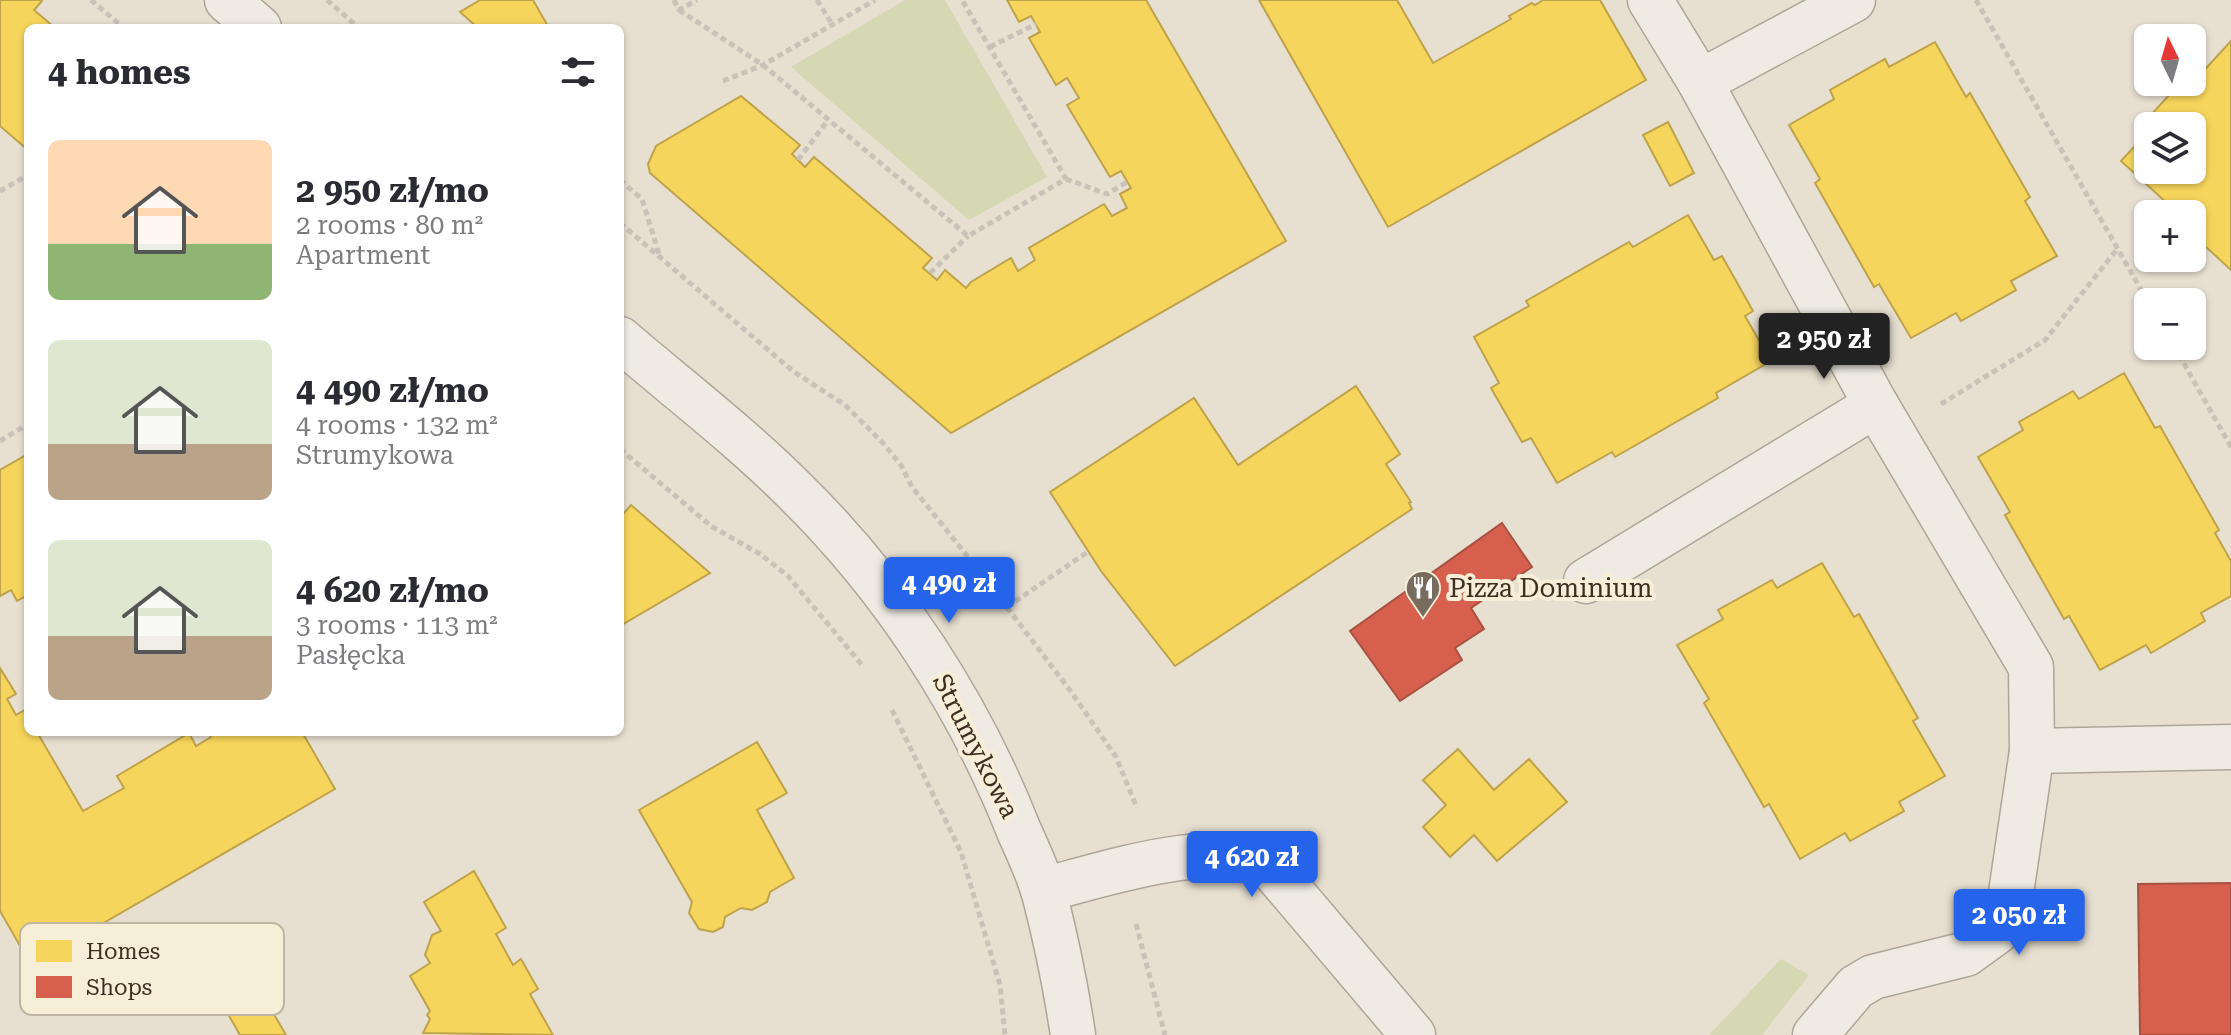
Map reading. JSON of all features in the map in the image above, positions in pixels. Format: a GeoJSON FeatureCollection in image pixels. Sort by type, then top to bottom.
{"type":"FeatureCollection","features":[{"type":"Feature","properties":{"kind":"street"},"geometry":{"type":"LineString","coordinates":[[227,0],[254,24]]}},
{"type":"Feature","properties":{"kind":"street"},"geometry":{"type":"LineString","coordinates":[[1650,0],[1700,82],[1885,419],[2031,667],[2032,751],[2007,920],[1966,954],[1873,977],[1856,987],[1815,1035]]}},
{"type":"Feature","properties":{"kind":"street"},"geometry":{"type":"LineString","coordinates":[[1700,82],[1853,0]]}},
{"type":"Feature","properties":{"kind":"street","name":"Strumykowa"},"geometry":{"type":"LineString","coordinates":[[624,342],[792,488],[867,569],[957,701],[1001,786],[1043,890],[1073,1035]]}},
{"type":"Feature","properties":{"kind":"street"},"geometry":{"type":"LineString","coordinates":[[1586,581],[1885,419]]}},
{"type":"Feature","properties":{"kind":"street"},"geometry":{"type":"LineString","coordinates":[[2032,751],[2231,747]]}},
{"type":"Feature","properties":{"kind":"street"},"geometry":{"type":"LineString","coordinates":[[1043,890],[1144,865],[1225,854],[1263,862],[1413,1035]]}},
{"type":"Feature","properties":{"kind":"path"},"geometry":{"type":"LineString","coordinates":[[91,0],[119,24]]}},
{"type":"Feature","properties":{"kind":"path"},"geometry":{"type":"LineString","coordinates":[[327,0],[354,24]]}},
{"type":"Feature","properties":{"kind":"path"},"geometry":{"type":"LineString","coordinates":[[674,0],[679,10],[763,65],[968,236]]}},
{"type":"Feature","properties":{"kind":"path"},"geometry":{"type":"LineString","coordinates":[[679,10],[697,0]]}},
{"type":"Feature","properties":{"kind":"path"},"geometry":{"type":"LineString","coordinates":[[817,0],[832,24]]}},
{"type":"Feature","properties":{"kind":"path"},"geometry":{"type":"LineString","coordinates":[[723,81],[763,65],[875,0]]}},
{"type":"Feature","properties":{"kind":"path"},"geometry":{"type":"LineString","coordinates":[[962,0],[1066,179],[1107,194],[1127,182]]}},
{"type":"Feature","properties":{"kind":"path"},"geometry":{"type":"LineString","coordinates":[[1976,0],[2140,288]]}},
{"type":"Feature","properties":{"kind":"path"},"geometry":{"type":"LineString","coordinates":[[990,47],[1036,24]]}},
{"type":"Feature","properties":{"kind":"path"},"geometry":{"type":"LineString","coordinates":[[798,160],[828,120]]}},
{"type":"Feature","properties":{"kind":"path"},"geometry":{"type":"LineString","coordinates":[[0,191],[24,177]]}},
{"type":"Feature","properties":{"kind":"path"},"geometry":{"type":"LineString","coordinates":[[930,273],[968,236],[1066,179]]}},
{"type":"Feature","properties":{"kind":"path"},"geometry":{"type":"LineString","coordinates":[[624,183],[642,199],[660,257]]}},
{"type":"Feature","properties":{"kind":"path"},"geometry":{"type":"LineString","coordinates":[[624,226],[794,372],[845,405],[883,443],[901,465],[912,487],[1072,693],[1116,757],[1142,821],[1144,865],[1136,916],[1138,936],[1165,1035]]}},
{"type":"Feature","properties":{"kind":"path"},"geometry":{"type":"LineString","coordinates":[[1885,419],[2045,340],[2118,248]]}},
{"type":"Feature","properties":{"kind":"path"},"geometry":{"type":"LineString","coordinates":[[2182,360],[2231,447]]}},
{"type":"Feature","properties":{"kind":"path"},"geometry":{"type":"LineString","coordinates":[[0,441],[24,426]]}},
{"type":"Feature","properties":{"kind":"path"},"geometry":{"type":"LineString","coordinates":[[624,452],[711,526],[760,554],[788,576],[867,671]]}},
{"type":"Feature","properties":{"kind":"path"},"geometry":{"type":"LineString","coordinates":[[1007,607],[1089,551]]}},
{"type":"Feature","properties":{"kind":"path"},"geometry":{"type":"LineString","coordinates":[[890,705],[961,852],[1000,985],[1005,1035]]}},
{"type":"Feature","properties":{"kind":"green space"},"geometry":{"type":"Polygon","coordinates":[[[905,0],[945,0],[1047,177],[969,220],[791,67],[905,0]]]}},
{"type":"Feature","properties":{"kind":"green space"},"geometry":{"type":"Polygon","coordinates":[[[1781,959],[1809,975],[1762,1035],[1709,1035],[1781,959]]]}},
{"type":"Feature","properties":{"kind":"building: Homes"},"geometry":{"type":"Polygon","coordinates":[[[0,0],[40,0],[34,10],[50,24],[24,24],[24,147],[0,126],[0,0]]]}},
{"type":"Feature","properties":{"kind":"building: Homes"},"geometry":{"type":"Polygon","coordinates":[[[480,0],[533,0],[547,24],[474,24],[460,12],[480,0]]]}},
{"type":"Feature","properties":{"kind":"building: Homes"},"geometry":{"type":"Polygon","coordinates":[[[1007,0],[1146,0],[1286,241],[951,433],[650,173],[648,164],[656,146],[741,96],[800,145],[792,154],[805,167],[814,157],[932,258],[923,268],[937,280],[945,270],[966,288],[1011,258],[1018,271],[1035,260],[1029,248],[1104,204],[1112,216],[1127,208],[1120,194],[1131,188],[1121,171],[1110,177],[1067,105],[1079,98],[1067,78],[1056,85],[1029,38],[1040,32],[1031,16],[1019,22],[1007,0]]]}},
{"type":"Feature","properties":{"kind":"building: Homes"},"geometry":{"type":"Polygon","coordinates":[[[1259,0],[1397,0],[1433,63],[1511,19],[1509,16],[1532,3],[1535,5],[1543,0],[1600,0],[1646,80],[1388,227],[1259,0]]]}},
{"type":"Feature","properties":{"kind":"building: Homes"},"geometry":{"type":"Polygon","coordinates":[[[2231,41],[2231,270],[2206,247],[2206,200],[2164,200],[2146,184],[2206,184],[2206,112],[2154,112],[2168,96],[2206,96],[2206,68],[2231,41]]]}},
{"type":"Feature","properties":{"kind":"building: Homes"},"geometry":{"type":"Polygon","coordinates":[[[1935,42],[1966,97],[1970,93],[2030,197],[2025,201],[2057,256],[2011,281],[2016,290],[1961,321],[1956,313],[1911,338],[1879,284],[1874,287],[1815,183],[1820,179],[1789,125],[1834,99],[1830,90],[1885,59],[1889,67],[1935,42]]]}},
{"type":"Feature","properties":{"kind":"building: Homes"},"geometry":{"type":"Polygon","coordinates":[[[1668,122],[1694,173],[1670,186],[1643,135],[1668,122]]]}},
{"type":"Feature","properties":{"kind":"building: Homes"},"geometry":{"type":"Polygon","coordinates":[[[2134,147],[2134,173],[2121,161],[2134,147]]]}},
{"type":"Feature","properties":{"kind":"building: Homes"},"geometry":{"type":"Polygon","coordinates":[[[1688,215],[1714,260],[1722,256],[1753,311],[1745,316],[1771,361],[1716,393],[1718,398],[1615,457],[1612,452],[1557,483],[1531,438],[1522,442],[1491,388],[1499,383],[1474,337],[1529,306],[1526,301],[1629,242],[1633,247],[1688,215]]]}},
{"type":"Feature","properties":{"kind":"building: Homes"},"geometry":{"type":"Polygon","coordinates":[[[2124,373],[2155,428],[2160,426],[2219,530],[2215,533],[2231,561],[2231,596],[2201,613],[2205,621],[2151,653],[2146,645],[2100,670],[2069,616],[2064,619],[2005,515],[2010,512],[1978,457],[2023,430],[2019,422],[2073,391],[2079,399],[2124,373]]]}},
{"type":"Feature","properties":{"kind":"building: Homes"},"geometry":{"type":"Polygon","coordinates":[[[1356,386],[1400,454],[1386,464],[1411,502],[1412,509],[1175,666],[1101,571],[1050,492],[1194,398],[1238,465],[1356,386]]]}},
{"type":"Feature","properties":{"kind":"building: Homes"},"geometry":{"type":"Polygon","coordinates":[[[24,456],[24,597],[17,601],[11,590],[0,596],[0,470],[24,456]]]}},
{"type":"Feature","properties":{"kind":"building: Homes"},"geometry":{"type":"Polygon","coordinates":[[[631,505],[710,573],[624,624],[624,513],[631,505]]]}},
{"type":"Feature","properties":{"kind":"building: Homes"},"geometry":{"type":"Polygon","coordinates":[[[1822,563],[1854,617],[1859,614],[1918,718],[1913,721],[1945,776],[1899,802],[1904,811],[1850,841],[1845,833],[1800,859],[1769,804],[1764,807],[1704,703],[1709,699],[1677,645],[1723,619],[1718,610],[1772,580],[1777,588],[1822,563]]]}},
{"type":"Feature","properties":{"kind":"building: Homes"},"geometry":{"type":"Polygon","coordinates":[[[0,668],[16,694],[7,699],[16,715],[24,711],[24,736],[39,736],[83,811],[124,788],[117,776],[184,736],[191,736],[196,746],[210,736],[304,736],[335,789],[104,923],[20,923],[20,946],[0,911],[0,668]]]}},
{"type":"Feature","properties":{"kind":"building: Homes"},"geometry":{"type":"Polygon","coordinates":[[[757,742],[787,793],[757,810],[794,878],[770,892],[767,902],[752,910],[741,908],[725,917],[723,927],[713,932],[699,929],[689,913],[692,902],[639,810],[757,742]]]}},
{"type":"Feature","properties":{"kind":"building: Homes"},"geometry":{"type":"Polygon","coordinates":[[[1458,749],[1494,790],[1529,759],[1567,802],[1497,861],[1474,835],[1450,857],[1423,827],[1446,805],[1423,780],[1458,749]]]}},
{"type":"Feature","properties":{"kind":"building: Homes"},"geometry":{"type":"Polygon","coordinates":[[[474,871],[506,928],[496,934],[513,965],[521,959],[538,989],[530,994],[553,1035],[423,1033],[430,1019],[427,1015],[430,1011],[410,976],[430,963],[425,955],[432,935],[441,931],[424,902],[474,871]]]}},
{"type":"Feature","properties":{"kind":"building: Homes"},"geometry":{"type":"Polygon","coordinates":[[[229,1015],[274,1015],[286,1035],[240,1035],[229,1015]]]}},
{"type":"Feature","properties":{"kind":"building: Shops","name":"Pizza Dominium"},"geometry":{"type":"Polygon","coordinates":[[[1502,523],[1532,567],[1471,608],[1484,629],[1455,648],[1462,660],[1400,701],[1350,631],[1502,523]]]}},
{"type":"Feature","properties":{"kind":"building: Shops"},"geometry":{"type":"Polygon","coordinates":[[[2231,883],[2231,1035],[2140,1035],[2138,884],[2231,883]]]}},
{"type":"Feature","properties":{"kind":"place","name":"Pizza Dominium"},"geometry":{"type":"Point","coordinates":[1423,619]}}]}
